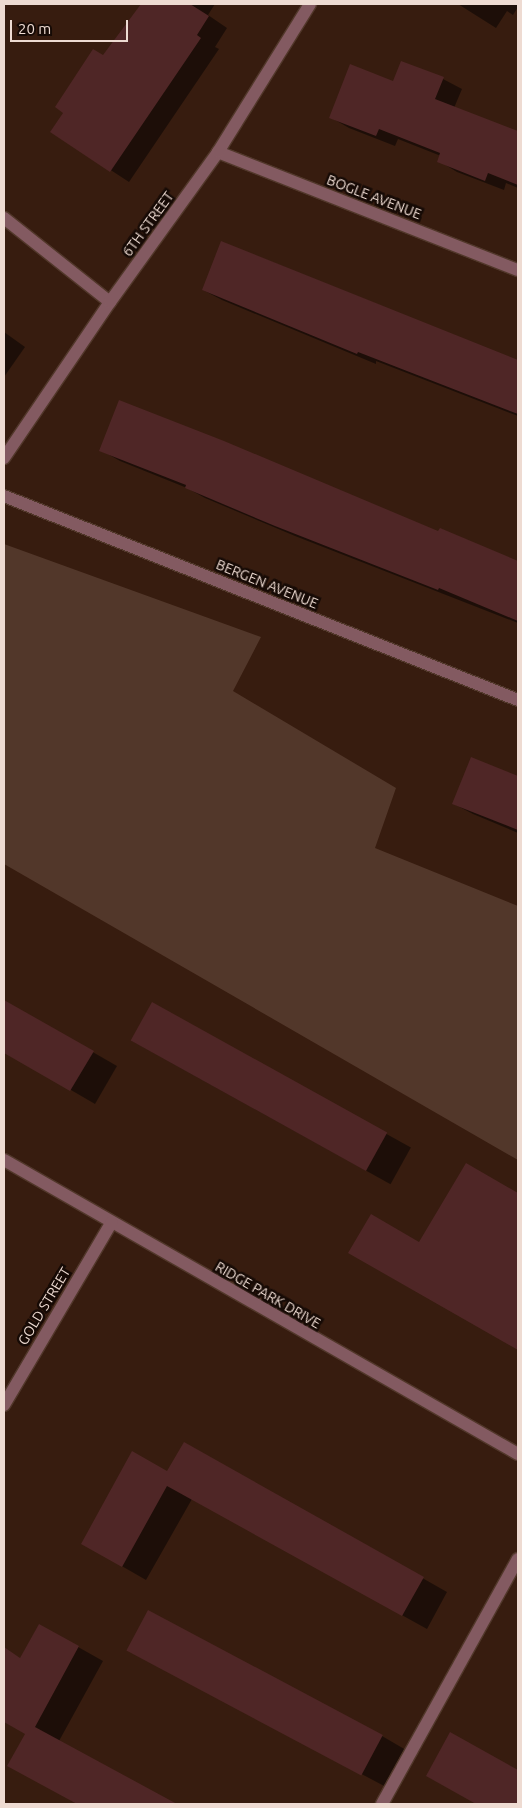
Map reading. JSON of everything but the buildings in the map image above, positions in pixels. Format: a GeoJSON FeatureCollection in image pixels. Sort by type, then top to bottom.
{"type":"FeatureCollection","features":[{"type":"Feature","properties":{"kind":"street","name":"6TH STREET"},"geometry":{"type":"LineString","coordinates":[[4,458],[110,302],[218,152],[310,4]]}},
{"type":"Feature","properties":{"kind":"street","name":"BOGLE AVENUE"},"geometry":{"type":"LineString","coordinates":[[218,152],[518,270]]}},
{"type":"Feature","properties":{"kind":"street"},"geometry":{"type":"LineString","coordinates":[[4,218],[110,302]]}},
{"type":"Feature","properties":{"kind":"street","name":"BERGEN AVENUE"},"geometry":{"type":"LineString","coordinates":[[4,496],[518,700]]}},
{"type":"Feature","properties":{"kind":"street","name":"RIDGE PARK DRIVE"},"geometry":{"type":"LineString","coordinates":[[4,1160],[518,1454]]}},
{"type":"Feature","properties":{"kind":"street","name":"GOLD STREET"},"geometry":{"type":"LineString","coordinates":[[4,1406],[112,1222]]}},
{"type":"Feature","properties":{"kind":"street"},"geometry":{"type":"LineString","coordinates":[[382,1804],[518,1559]]}},
{"type":"Feature","properties":{"kind":"shaded area"},"geometry":{"type":"Polygon","coordinates":[[[4,544],[261,637],[233,691],[396,788],[375,848],[518,906],[518,1160],[4,864],[4,544]]]}}]}
